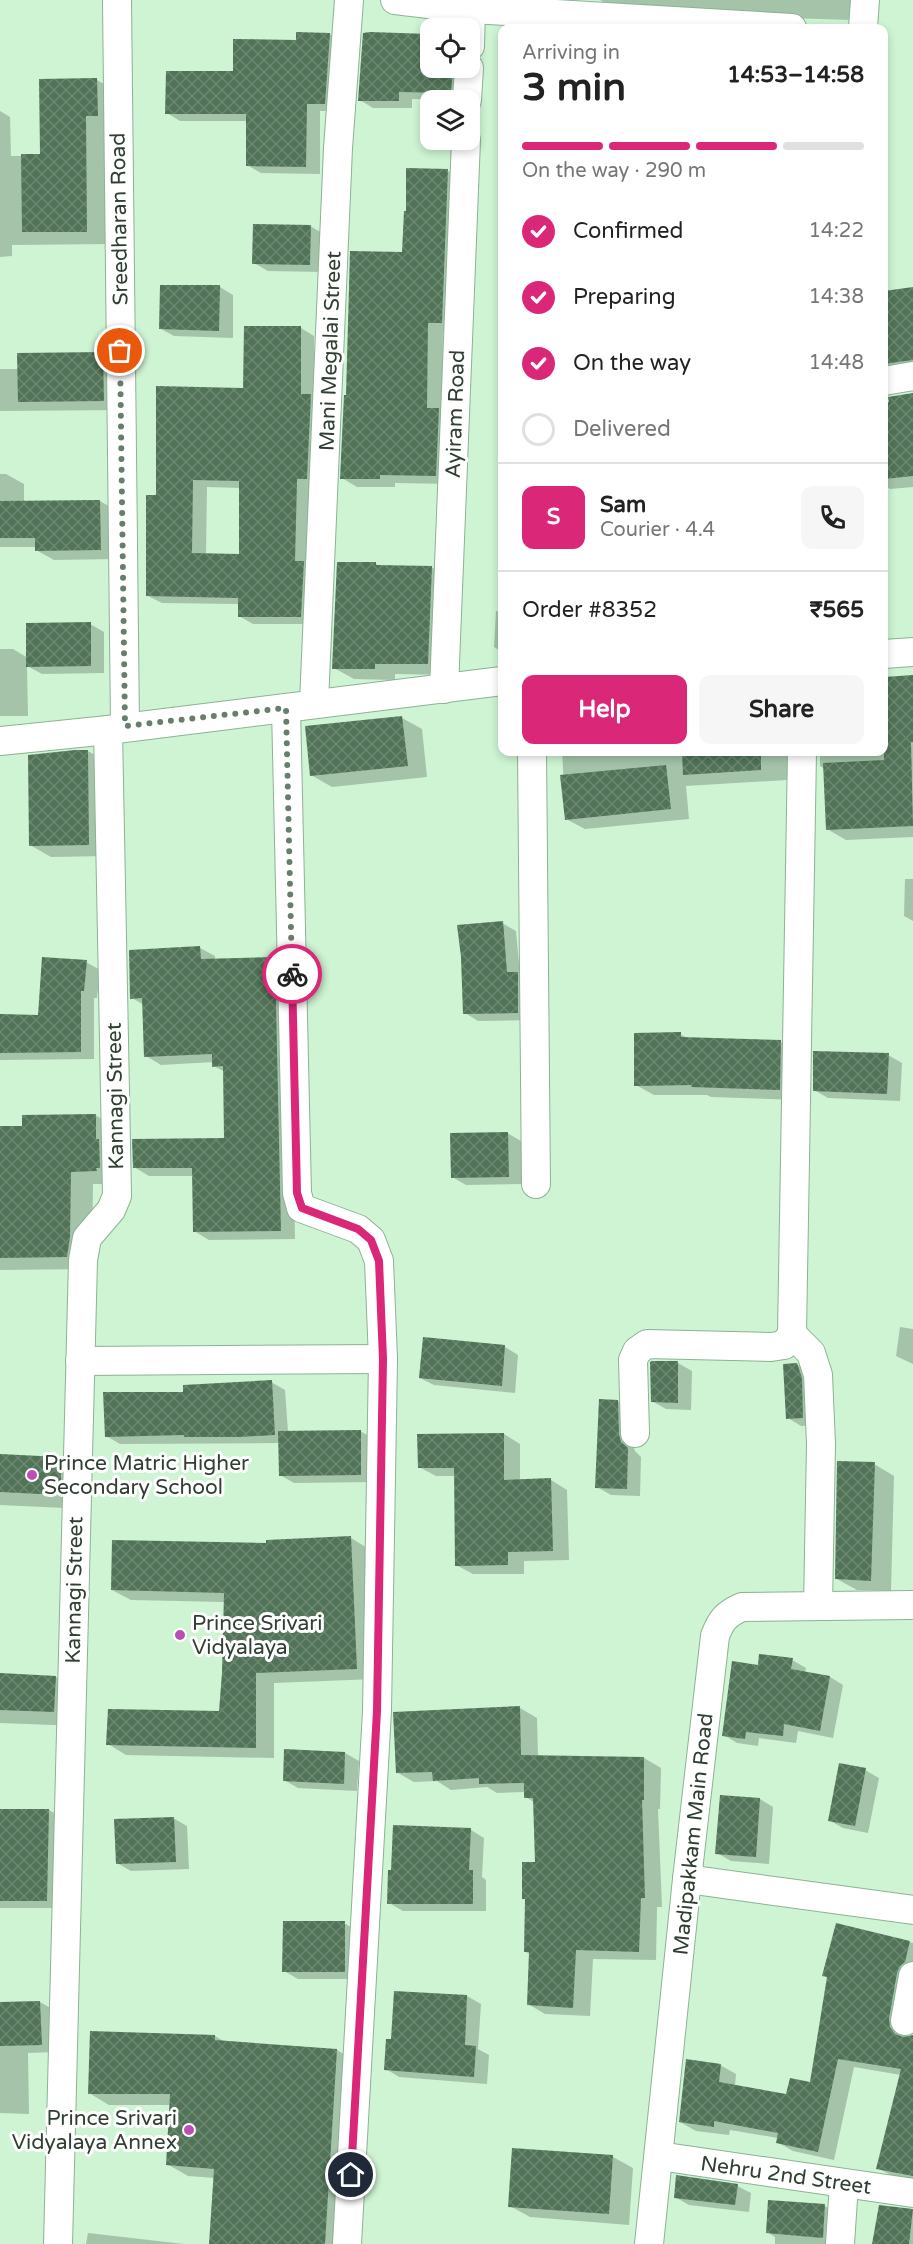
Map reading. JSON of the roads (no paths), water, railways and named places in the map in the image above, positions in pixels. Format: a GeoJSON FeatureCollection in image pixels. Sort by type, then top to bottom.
{"type":"FeatureCollection","features":[{"type":"Feature","properties":{"kind":"street","name":"Sreedharan Road"},"geometry":{"type":"LineString","coordinates":[[116,728],[117,0]]}},
{"type":"Feature","properties":{"kind":"street","name":"Mani Megalai Street"},"geometry":{"type":"LineString","coordinates":[[314,703],[338,148],[349,0]]}},
{"type":"Feature","properties":{"kind":"street"},"geometry":{"type":"LineString","coordinates":[[395,0],[471,9],[564,7],[712,24]]}},
{"type":"Feature","properties":{"kind":"street"},"geometry":{"type":"LineString","coordinates":[[863,24],[865,0]]}},
{"type":"Feature","properties":{"kind":"street"},"geometry":{"type":"LineString","coordinates":[[471,9],[471,18]]}},
{"type":"Feature","properties":{"kind":"street","name":"Ayiram Road"},"geometry":{"type":"LineString","coordinates":[[444,688],[466,150]]}},
{"type":"Feature","properties":{"kind":"street"},"geometry":{"type":"LineString","coordinates":[[888,380],[913,376]]}},
{"type":"Feature","properties":{"kind":"street"},"geometry":{"type":"LineString","coordinates":[[888,654],[913,652]]}},
{"type":"Feature","properties":{"kind":"street"},"geometry":{"type":"LineString","coordinates":[[0,741],[498,681]]}},
{"type":"Feature","properties":{"kind":"street"},"geometry":{"type":"LineString","coordinates":[[286,708],[297,1193],[302,1208],[358,1229],[371,1240],[379,1261],[383,1359],[377,1711],[347,2244]]}},
{"type":"Feature","properties":{"kind":"street","name":"Kannagi Street"},"geometry":{"type":"LineString","coordinates":[[58,2244],[83,1260],[87,1238],[111,1210],[117,1196],[116,728]]}},
{"type":"Feature","properties":{"kind":"street"},"geometry":{"type":"LineString","coordinates":[[532,756],[536,1184]]}},
{"type":"Feature","properties":{"kind":"street"},"geometry":{"type":"LineString","coordinates":[[635,1433],[633,1360],[637,1351],[647,1344],[771,1347],[784,1345],[792,1334],[802,756]]}},
{"type":"Feature","properties":{"kind":"street"},"geometry":{"type":"LineString","coordinates":[[792,1334],[811,1353],[818,1375],[821,1444],[818,1606]]}},
{"type":"Feature","properties":{"kind":"street"},"geometry":{"type":"LineString","coordinates":[[80,1361],[383,1359]]}},
{"type":"Feature","properties":{"kind":"street","name":"Madipakkam Main Road"},"geometry":{"type":"LineString","coordinates":[[649,2244],[687,1879],[715,1636],[720,1623],[725,1615],[742,1608],[913,1605]]}},
{"type":"Feature","properties":{"kind":"street"},"geometry":{"type":"LineString","coordinates":[[687,1879],[913,1910]]}},
{"type":"Feature","properties":{"kind":"street"},"geometry":{"type":"LineString","coordinates":[[905,2020],[913,1976]]}},
{"type":"Feature","properties":{"kind":"street","name":"Nehru 2nd Street"},"geometry":{"type":"LineString","coordinates":[[659,2156],[913,2193]]}},
{"type":"Feature","properties":{"kind":"street"},"geometry":{"type":"LineString","coordinates":[[840,2244],[844,2184]]}},
{"type":"Feature","properties":{"kind":"place","name":"Prince Matric Higher Secondary School"},"geometry":{"type":"Point","coordinates":[32,1475]}},
{"type":"Feature","properties":{"kind":"place","name":"Prince Srivari Vidyalaya"},"geometry":{"type":"Point","coordinates":[180,1635]}},
{"type":"Feature","properties":{"kind":"place","name":"Prince Srivari Vidyalaya Annex"},"geometry":{"type":"Point","coordinates":[189,2130]}}]}
